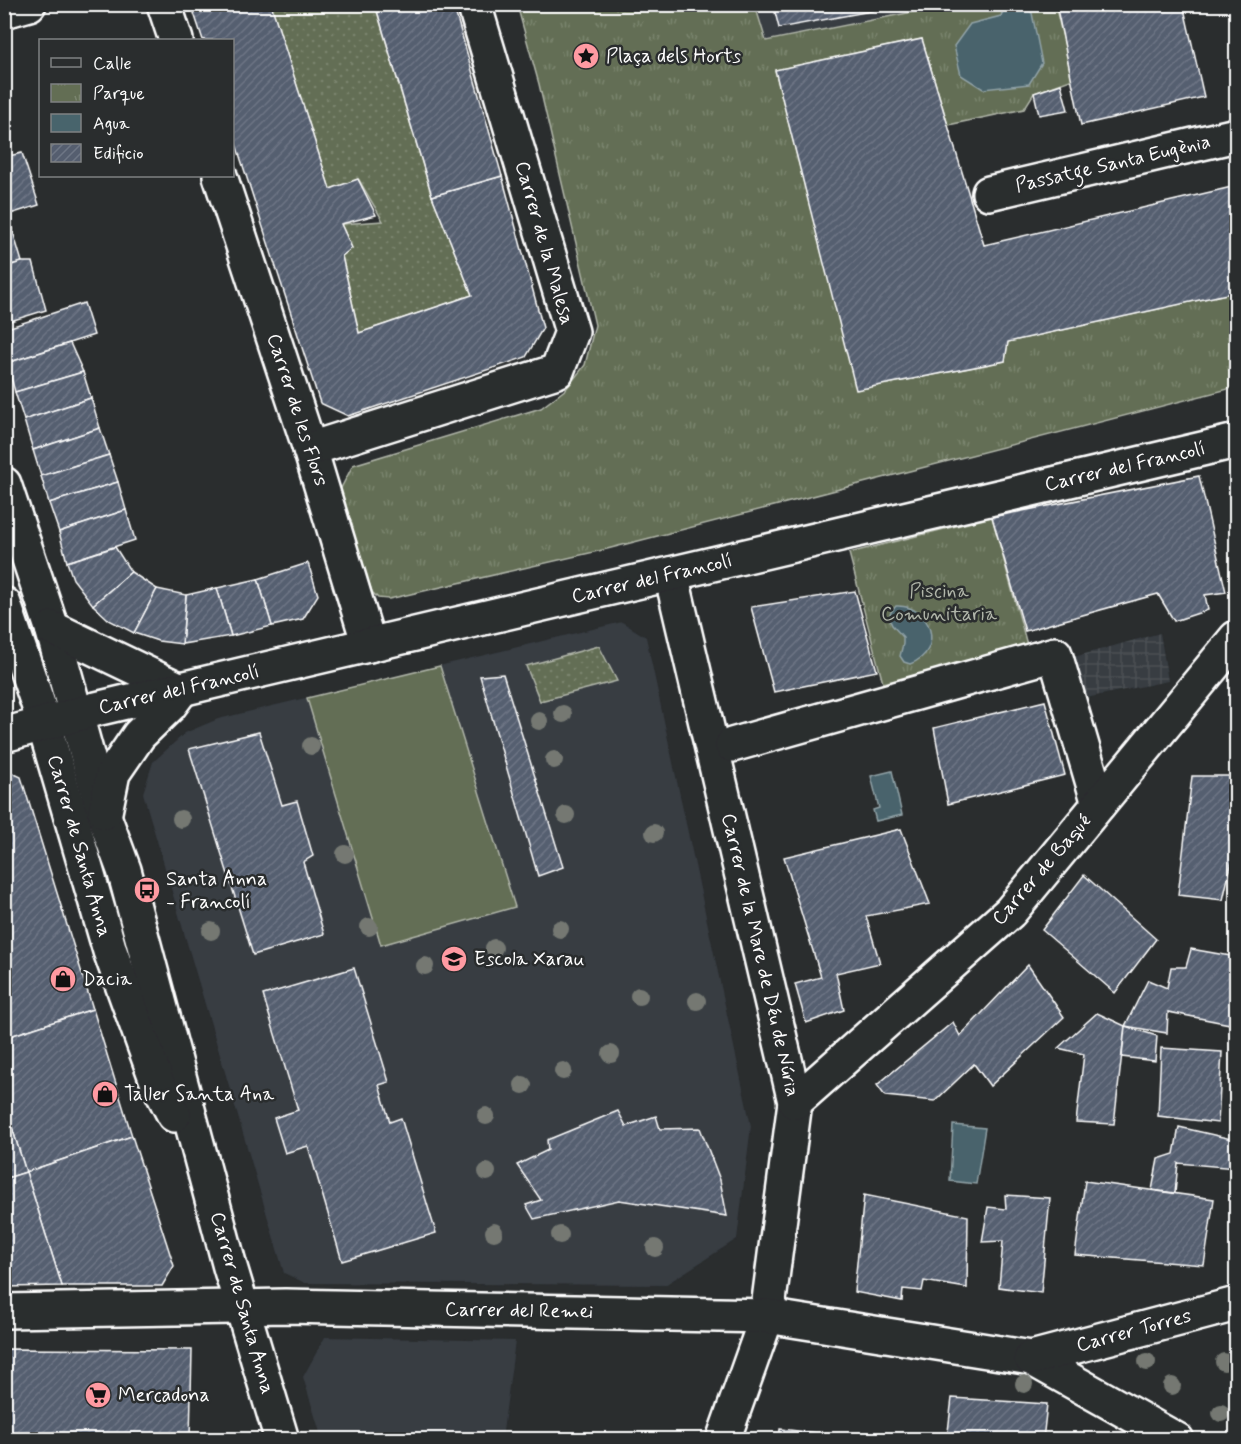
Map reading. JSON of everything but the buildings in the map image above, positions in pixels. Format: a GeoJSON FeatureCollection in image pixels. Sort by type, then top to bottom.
{"type":"FeatureCollection","features":[{"type":"Feature","properties":{"kind":"street"},"geometry":{"type":"LineString","coordinates":[[4,11],[29,4]]}},
{"type":"Feature","properties":{"kind":"street"},"geometry":{"type":"LineString","coordinates":[[164,4],[176,39]]}},
{"type":"Feature","properties":{"kind":"street","name":"Carrer de la Malesa"},"geometry":{"type":"LineString","coordinates":[[310,448],[557,372],[572,332],[474,4]]}},
{"type":"Feature","properties":{"kind":"street","name":"Passatge Santa Eugènia"},"geometry":{"type":"LineString","coordinates":[[989,193],[1236,135]]}},
{"type":"Feature","properties":{"kind":"street","name":"Carrer de les Flors"},"geometry":{"type":"LineString","coordinates":[[220,177],[310,448],[369,645]]}},
{"type":"Feature","properties":{"kind":"street","name":"Carrer del Francolí"},"geometry":{"type":"LineString","coordinates":[[4,735],[70,711],[175,698],[369,645],[1236,441]]}},
{"type":"Feature","properties":{"kind":"street","name":"Carrer de Santa Anna"},"geometry":{"type":"LineString","coordinates":[[4,484],[52,628],[70,711],[110,951],[158,1084],[203,1167]]}},
{"type":"Feature","properties":{"kind":"street","name":"Carrer de Santa Anna"},"geometry":{"type":"LineString","coordinates":[[4,543],[43,663],[70,711],[124,870],[203,1167],[282,1440]]}},
{"type":"Feature","properties":{"kind":"street","name":"Carrer de la Mare de Déu de Núria"},"geometry":{"type":"LineString","coordinates":[[671,574],[795,1102],[767,1316],[723,1440]]}},
{"type":"Feature","properties":{"kind":"street","name":"Carrer de Santa Anna"},"geometry":{"type":"LineString","coordinates":[[4,604],[70,711],[77,762],[122,927],[165,1026]]}},
{"type":"Feature","properties":{"kind":"street"},"geometry":{"type":"LineString","coordinates":[[52,628],[116,658],[175,698]]}},
{"type":"Feature","properties":{"kind":"street","name":"Carrer de Baqué"},"geometry":{"type":"LineString","coordinates":[[795,1102],[1010,912],[1236,638]]}},
{"type":"Feature","properties":{"kind":"street"},"geometry":{"type":"LineString","coordinates":[[732,745],[1055,654],[1099,804]]}},
{"type":"Feature","properties":{"kind":"street","name":"Carrer del Francolí"},"geometry":{"type":"LineString","coordinates":[[104,816],[113,773],[139,735],[175,698]]}},
{"type":"Feature","properties":{"kind":"street","name":"Carrer Torres"},"geometry":{"type":"LineString","coordinates":[[1031,1358],[1236,1304]]}},
{"type":"Feature","properties":{"kind":"street","name":"Carrer del Remei"},"geometry":{"type":"LineString","coordinates":[[4,1311],[242,1306],[767,1316],[1031,1358]]}},
{"type":"Feature","properties":{"kind":"street"},"geometry":{"type":"LineString","coordinates":[[1031,1358],[1177,1440]]}},
{"type":"Feature","properties":{"kind":"shaded area"},"geometry":{"type":"Polygon","coordinates":[[[756,4],[948,5],[766,41],[756,4]]]}},
{"type":"Feature","properties":{"kind":"shaded area","name":"Escola Xarau"},"geometry":{"type":"Polygon","coordinates":[[[622,622],[646,637],[751,1126],[737,1239],[665,1285],[305,1283],[284,1273],[143,793],[153,762],[185,733],[218,719],[622,622]]]}},
{"type":"Feature","properties":{"kind":"shaded area"},"geometry":{"type":"Polygon","coordinates":[[[1160,633],[1168,681],[1081,699],[1074,657],[1160,633]]]}},
{"type":"Feature","properties":{"kind":"shaded area"},"geometry":{"type":"Polygon","coordinates":[[[325,1337],[515,1341],[502,1439],[322,1439],[303,1377],[325,1337]]]}},
{"type":"Feature","properties":{"kind":"green space"},"geometry":{"type":"Polygon","coordinates":[[[271,5],[375,5],[432,196],[472,295],[359,333],[342,256],[352,248],[341,224],[383,221],[359,180],[330,189],[271,5]]]}},
{"type":"Feature","properties":{"kind":"green space"},"geometry":{"type":"Polygon","coordinates":[[[517,5],[755,5],[766,41],[948,5],[1055,5],[1073,79],[1034,93],[1024,109],[948,125],[922,39],[775,70],[857,390],[1005,361],[1008,342],[1236,292],[1236,387],[607,549],[389,599],[378,598],[372,592],[339,492],[353,465],[541,408],[566,389],[585,365],[595,325],[539,84],[517,5]]]}},
{"type":"Feature","properties":{"kind":"green space","name":"Piscina Comunitaria"},"geometry":{"type":"Polygon","coordinates":[[[992,517],[1029,652],[884,687],[849,553],[992,517]]]}},
{"type":"Feature","properties":{"kind":"green space"},"geometry":{"type":"Polygon","coordinates":[[[599,646],[617,681],[540,701],[526,666],[599,646]]]}},
{"type":"Feature","properties":{"kind":"green space"},"geometry":{"type":"Polygon","coordinates":[[[440,666],[515,907],[381,945],[307,698],[440,666]]]}},
{"type":"Feature","properties":{"kind":"water"},"geometry":{"type":"Polygon","coordinates":[[[1005,5],[1021,5],[1032,13],[1042,63],[1029,84],[983,89],[961,75],[954,46],[970,24],[1001,16],[1005,5]]]}},
{"type":"Feature","properties":{"kind":"water"},"geometry":{"type":"Polygon","coordinates":[[[896,606],[908,607],[918,612],[930,629],[931,639],[928,649],[910,664],[904,662],[900,656],[903,637],[889,618],[896,606]]]}},
{"type":"Feature","properties":{"kind":"water"},"geometry":{"type":"Polygon","coordinates":[[[892,771],[902,815],[876,821],[873,810],[879,808],[871,776],[892,771]]]}},
{"type":"Feature","properties":{"kind":"water"},"geometry":{"type":"Polygon","coordinates":[[[953,1125],[985,1128],[976,1184],[950,1181],[953,1125]]]}},
{"type":"Feature","properties":{"kind":"place","name":"Plaça dels Horts"},"geometry":{"type":"Point","coordinates":[586,56]}},
{"type":"Feature","properties":{"kind":"place","name":"Santa Anna - Francolí"},"geometry":{"type":"Point","coordinates":[147,890]}},
{"type":"Feature","properties":{"kind":"place","name":"Escola Xarau"},"geometry":{"type":"Point","coordinates":[454,959]}},
{"type":"Feature","properties":{"kind":"place","name":"Dacia"},"geometry":{"type":"Point","coordinates":[63,979]}},
{"type":"Feature","properties":{"kind":"place","name":"Taller Santa Ana"},"geometry":{"type":"Point","coordinates":[105,1094]}},
{"type":"Feature","properties":{"kind":"place","name":"Mercadona"},"geometry":{"type":"Point","coordinates":[98,1395]}}]}
